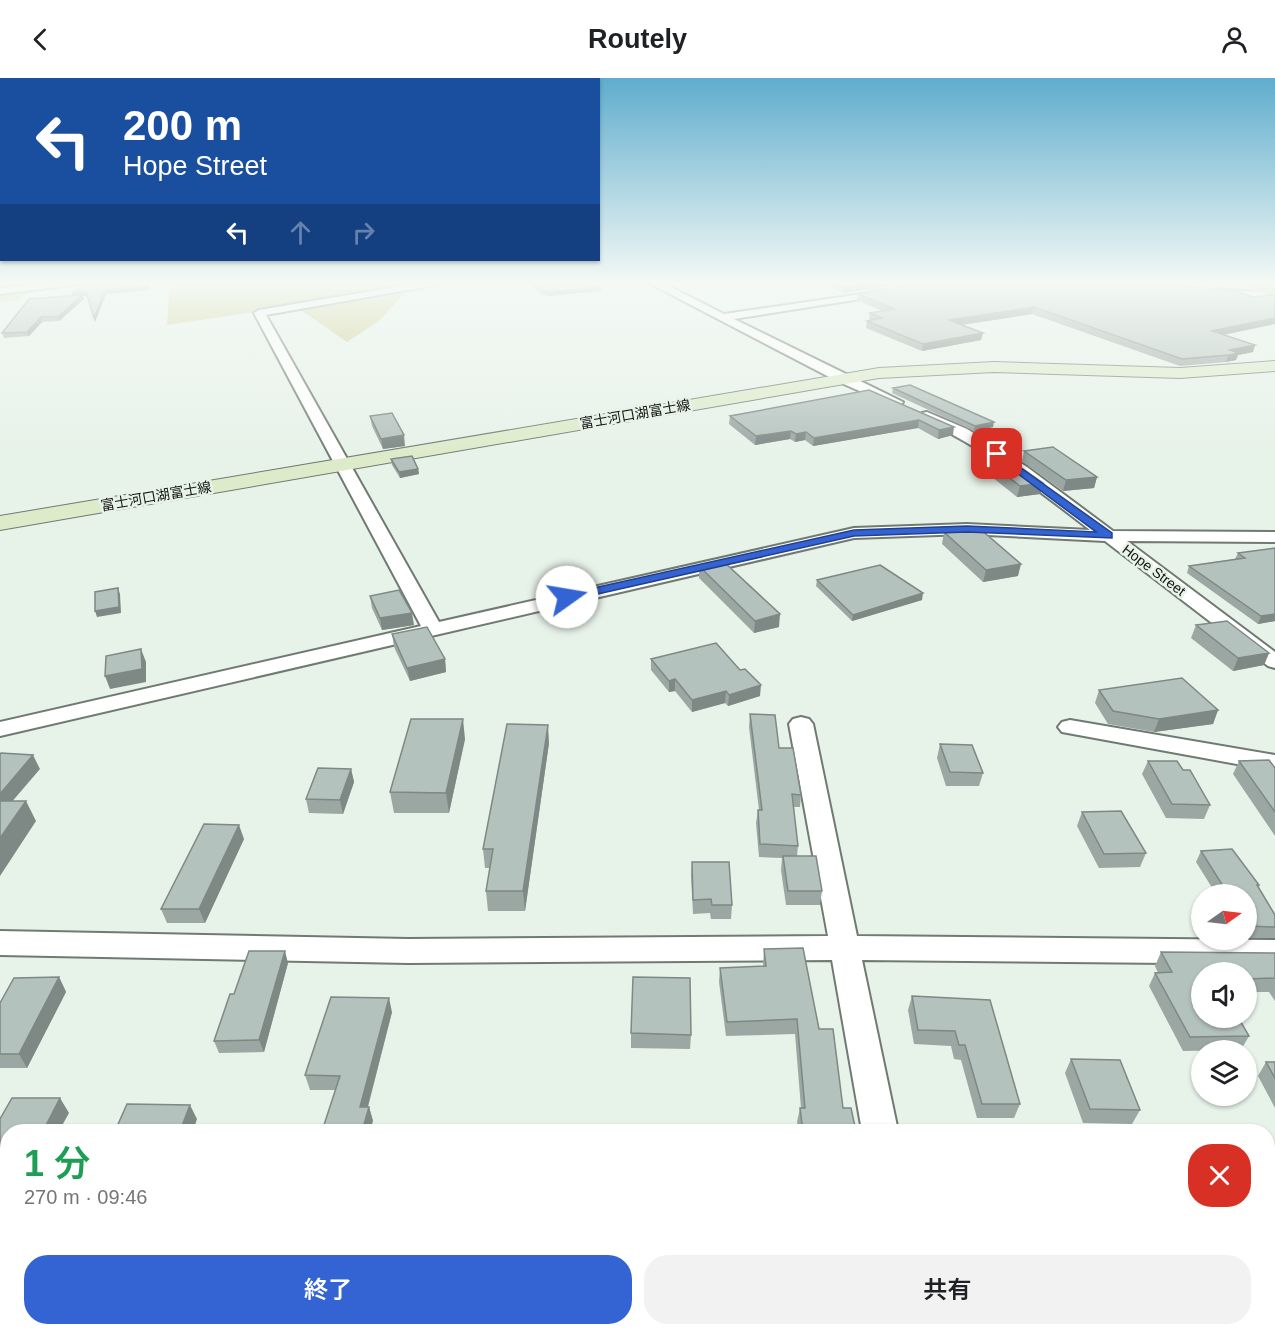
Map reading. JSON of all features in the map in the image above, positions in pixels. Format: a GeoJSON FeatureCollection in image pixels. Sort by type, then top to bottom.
{"type":"FeatureCollection","features":[{"type":"Feature","properties":{"kind":"main road","name":"富士河口湖富士線"},"geometry":{"type":"LineString","coordinates":[[0,523],[842,378],[956,367],[1180,373],[1275,366]]}},
{"type":"Feature","properties":{"kind":"street"},"geometry":{"type":"LineString","coordinates":[[273,340],[432,628]]}},
{"type":"Feature","properties":{"kind":"street","name":"Hope Street"},"geometry":{"type":"LineString","coordinates":[[765,340],[842,378],[962,432],[1022,470],[1275,662]]}},
{"type":"Feature","properties":{"kind":"street"},"geometry":{"type":"LineString","coordinates":[[1248,536],[1275,526]]}},
{"type":"Feature","properties":{"kind":"street"},"geometry":{"type":"LineString","coordinates":[[0,729],[432,628],[854,533],[967,529],[1108,536],[1275,537]]}},
{"type":"Feature","properties":{"kind":"street"},"geometry":{"type":"LineString","coordinates":[[801,724],[879,1124]]}},
{"type":"Feature","properties":{"kind":"street"},"geometry":{"type":"LineString","coordinates":[[1070,727],[1275,763]]}},
{"type":"Feature","properties":{"kind":"street"},"geometry":{"type":"LineString","coordinates":[[0,943],[408,951],[846,948],[1275,952]]}},
{"type":"Feature","properties":{"kind":"building"},"geometry":{"type":"Polygon","coordinates":[[[912,340],[947,340],[923,344],[912,340]]]}},
{"type":"Feature","properties":{"kind":"building"},"geometry":{"type":"Polygon","coordinates":[[[1127,340],[1238,340],[1255,345],[1230,350],[1239,353],[1229,355],[1182,359],[1127,340]]]}},
{"type":"Feature","properties":{"kind":"building"},"geometry":{"type":"Polygon","coordinates":[[[910,385],[994,422],[975,426],[893,388],[910,385]]]}},
{"type":"Feature","properties":{"kind":"building"},"geometry":{"type":"Polygon","coordinates":[[[869,390],[954,427],[939,430],[919,420],[814,438],[806,432],[796,434],[791,431],[756,436],[730,416],[869,390]]]}},
{"type":"Feature","properties":{"kind":"building"},"geometry":{"type":"Polygon","coordinates":[[[392,413],[404,435],[381,439],[370,416],[392,413]]]}},
{"type":"Feature","properties":{"kind":"building"},"geometry":{"type":"Polygon","coordinates":[[[1053,447],[1097,477],[1066,480],[1024,451],[1053,447]]]}},
{"type":"Feature","properties":{"kind":"building"},"geometry":{"type":"Polygon","coordinates":[[[1000,453],[1043,483],[1020,486],[994,466],[1006,465],[991,454],[1000,453]]]}},
{"type":"Feature","properties":{"kind":"building"},"geometry":{"type":"Polygon","coordinates":[[[412,456],[418,469],[399,472],[391,459],[412,456]]]}},
{"type":"Feature","properties":{"kind":"building"},"geometry":{"type":"Polygon","coordinates":[[[978,527],[1021,564],[986,570],[944,532],[978,527]]]}},
{"type":"Feature","properties":{"kind":"building"},"geometry":{"type":"Polygon","coordinates":[[[1275,548],[1275,614],[1261,616],[1189,566],[1245,558],[1238,553],[1275,548]]]}},
{"type":"Feature","properties":{"kind":"building"},"geometry":{"type":"Polygon","coordinates":[[[723,561],[780,614],[755,621],[699,566],[723,561]]]}},
{"type":"Feature","properties":{"kind":"building"},"geometry":{"type":"Polygon","coordinates":[[[880,565],[923,593],[853,615],[817,580],[880,565]]]}},
{"type":"Feature","properties":{"kind":"building"},"geometry":{"type":"Polygon","coordinates":[[[118,588],[119,607],[95,611],[95,592],[118,588]]]}},
{"type":"Feature","properties":{"kind":"building"},"geometry":{"type":"Polygon","coordinates":[[[399,590],[412,613],[380,618],[370,596],[399,590]]]}},
{"type":"Feature","properties":{"kind":"building"},"geometry":{"type":"Polygon","coordinates":[[[1227,621],[1269,653],[1238,658],[1196,625],[1227,621]]]}},
{"type":"Feature","properties":{"kind":"building"},"geometry":{"type":"Polygon","coordinates":[[[427,627],[445,659],[407,668],[392,634],[427,627]]]}},
{"type":"Feature","properties":{"kind":"building"},"geometry":{"type":"Polygon","coordinates":[[[716,643],[740,670],[745,669],[761,685],[729,695],[726,691],[692,700],[675,679],[669,681],[651,659],[716,643]]]}},
{"type":"Feature","properties":{"kind":"building"},"geometry":{"type":"Polygon","coordinates":[[[141,649],[142,669],[105,676],[106,656],[141,649]]]}},
{"type":"Feature","properties":{"kind":"building"},"geometry":{"type":"Polygon","coordinates":[[[1182,678],[1218,710],[1159,719],[1113,711],[1099,690],[1182,678]]]}},
{"type":"Feature","properties":{"kind":"building"},"geometry":{"type":"Polygon","coordinates":[[[750,714],[775,715],[779,748],[793,748],[801,795],[792,794],[798,846],[760,844],[758,810],[762,810],[750,714]]]}},
{"type":"Feature","properties":{"kind":"building"},"geometry":{"type":"Polygon","coordinates":[[[411,719],[463,719],[446,793],[390,792],[411,719]]]}},
{"type":"Feature","properties":{"kind":"building"},"geometry":{"type":"Polygon","coordinates":[[[507,724],[548,725],[523,891],[486,891],[493,849],[483,849],[507,724]]]}},
{"type":"Feature","properties":{"kind":"building"},"geometry":{"type":"Polygon","coordinates":[[[940,744],[972,745],[983,773],[950,772],[940,744]]]}},
{"type":"Feature","properties":{"kind":"building"},"geometry":{"type":"Polygon","coordinates":[[[1,753],[33,755],[0,794],[0,755],[1,753]]]}},
{"type":"Feature","properties":{"kind":"building"},"geometry":{"type":"Polygon","coordinates":[[[1269,760],[1275,768],[1275,812],[1239,761],[1269,760]]]}},
{"type":"Feature","properties":{"kind":"building"},"geometry":{"type":"Polygon","coordinates":[[[1148,761],[1177,761],[1183,770],[1190,770],[1210,805],[1172,804],[1148,761]]]}},
{"type":"Feature","properties":{"kind":"building"},"geometry":{"type":"Polygon","coordinates":[[[318,768],[351,769],[340,800],[306,799],[318,768]]]}},
{"type":"Feature","properties":{"kind":"building"},"geometry":{"type":"Polygon","coordinates":[[[0,801],[26,801],[0,838],[0,801]]]}},
{"type":"Feature","properties":{"kind":"building"},"geometry":{"type":"Polygon","coordinates":[[[1121,811],[1146,853],[1104,854],[1082,812],[1121,811]]]}},
{"type":"Feature","properties":{"kind":"building"},"geometry":{"type":"Polygon","coordinates":[[[204,824],[239,825],[199,909],[161,909],[204,824]]]}},
{"type":"Feature","properties":{"kind":"building"},"geometry":{"type":"Polygon","coordinates":[[[1232,849],[1259,885],[1222,884],[1201,851],[1232,849]]]}},
{"type":"Feature","properties":{"kind":"building"},"geometry":{"type":"Polygon","coordinates":[[[783,856],[816,856],[822,891],[788,891],[783,856]]]}},
{"type":"Feature","properties":{"kind":"building"},"geometry":{"type":"Polygon","coordinates":[[[692,862],[729,862],[732,905],[712,905],[711,899],[693,900],[692,862]]]}},
{"type":"Feature","properties":{"kind":"building"},"geometry":{"type":"Polygon","coordinates":[[[1257,885],[1275,915],[1275,927],[1257,926],[1257,885]]]}},
{"type":"Feature","properties":{"kind":"building"},"geometry":{"type":"Polygon","coordinates":[[[803,948],[819,1029],[833,1029],[843,1108],[851,1108],[854,1124],[802,1124],[800,1108],[805,1108],[797,1019],[727,1022],[720,968],[766,966],[764,949],[803,948]]]}},
{"type":"Feature","properties":{"kind":"building"},"geometry":{"type":"Polygon","coordinates":[[[249,951],[285,951],[259,1040],[214,1041],[230,994],[234,994],[249,951]]]}},
{"type":"Feature","properties":{"kind":"building"},"geometry":{"type":"Polygon","coordinates":[[[1161,952],[1275,953],[1275,978],[1257,979],[1257,962],[1191,962],[1191,1028],[1244,1028],[1249,1036],[1190,1037],[1155,973],[1172,972],[1161,952]]]}},
{"type":"Feature","properties":{"kind":"building"},"geometry":{"type":"Polygon","coordinates":[[[59,977],[19,1054],[0,1054],[0,1003],[14,978],[59,977]]]}},
{"type":"Feature","properties":{"kind":"building"},"geometry":{"type":"Polygon","coordinates":[[[633,977],[690,978],[691,1035],[631,1033],[633,977]]]}},
{"type":"Feature","properties":{"kind":"building"},"geometry":{"type":"Polygon","coordinates":[[[912,996],[990,1000],[1020,1104],[982,1104],[965,1045],[959,1045],[955,1031],[918,1030],[912,996]]]}},
{"type":"Feature","properties":{"kind":"building"},"geometry":{"type":"Polygon","coordinates":[[[331,997],[389,998],[360,1107],[369,1107],[364,1124],[324,1124],[340,1076],[305,1075],[331,997]]]}},
{"type":"Feature","properties":{"kind":"building"},"geometry":{"type":"Polygon","coordinates":[[[1071,1059],[1120,1060],[1140,1110],[1090,1109],[1071,1059]]]}},
{"type":"Feature","properties":{"kind":"building"},"geometry":{"type":"Polygon","coordinates":[[[1266,1062],[1275,1062],[1275,1078],[1266,1062]]]}},
{"type":"Feature","properties":{"kind":"building"},"geometry":{"type":"Polygon","coordinates":[[[12,1098],[60,1098],[47,1124],[0,1124],[0,1119],[12,1098]]]}},
{"type":"Feature","properties":{"kind":"building"},"geometry":{"type":"Polygon","coordinates":[[[127,1104],[190,1105],[183,1124],[118,1124],[127,1104]]]}},
{"type":"Feature","properties":{"kind":"route"},"geometry":{"type":"LineString","coordinates":[[567,597],[854,533],[967,529],[1108,536],[1022,470],[997,454]]}}]}
